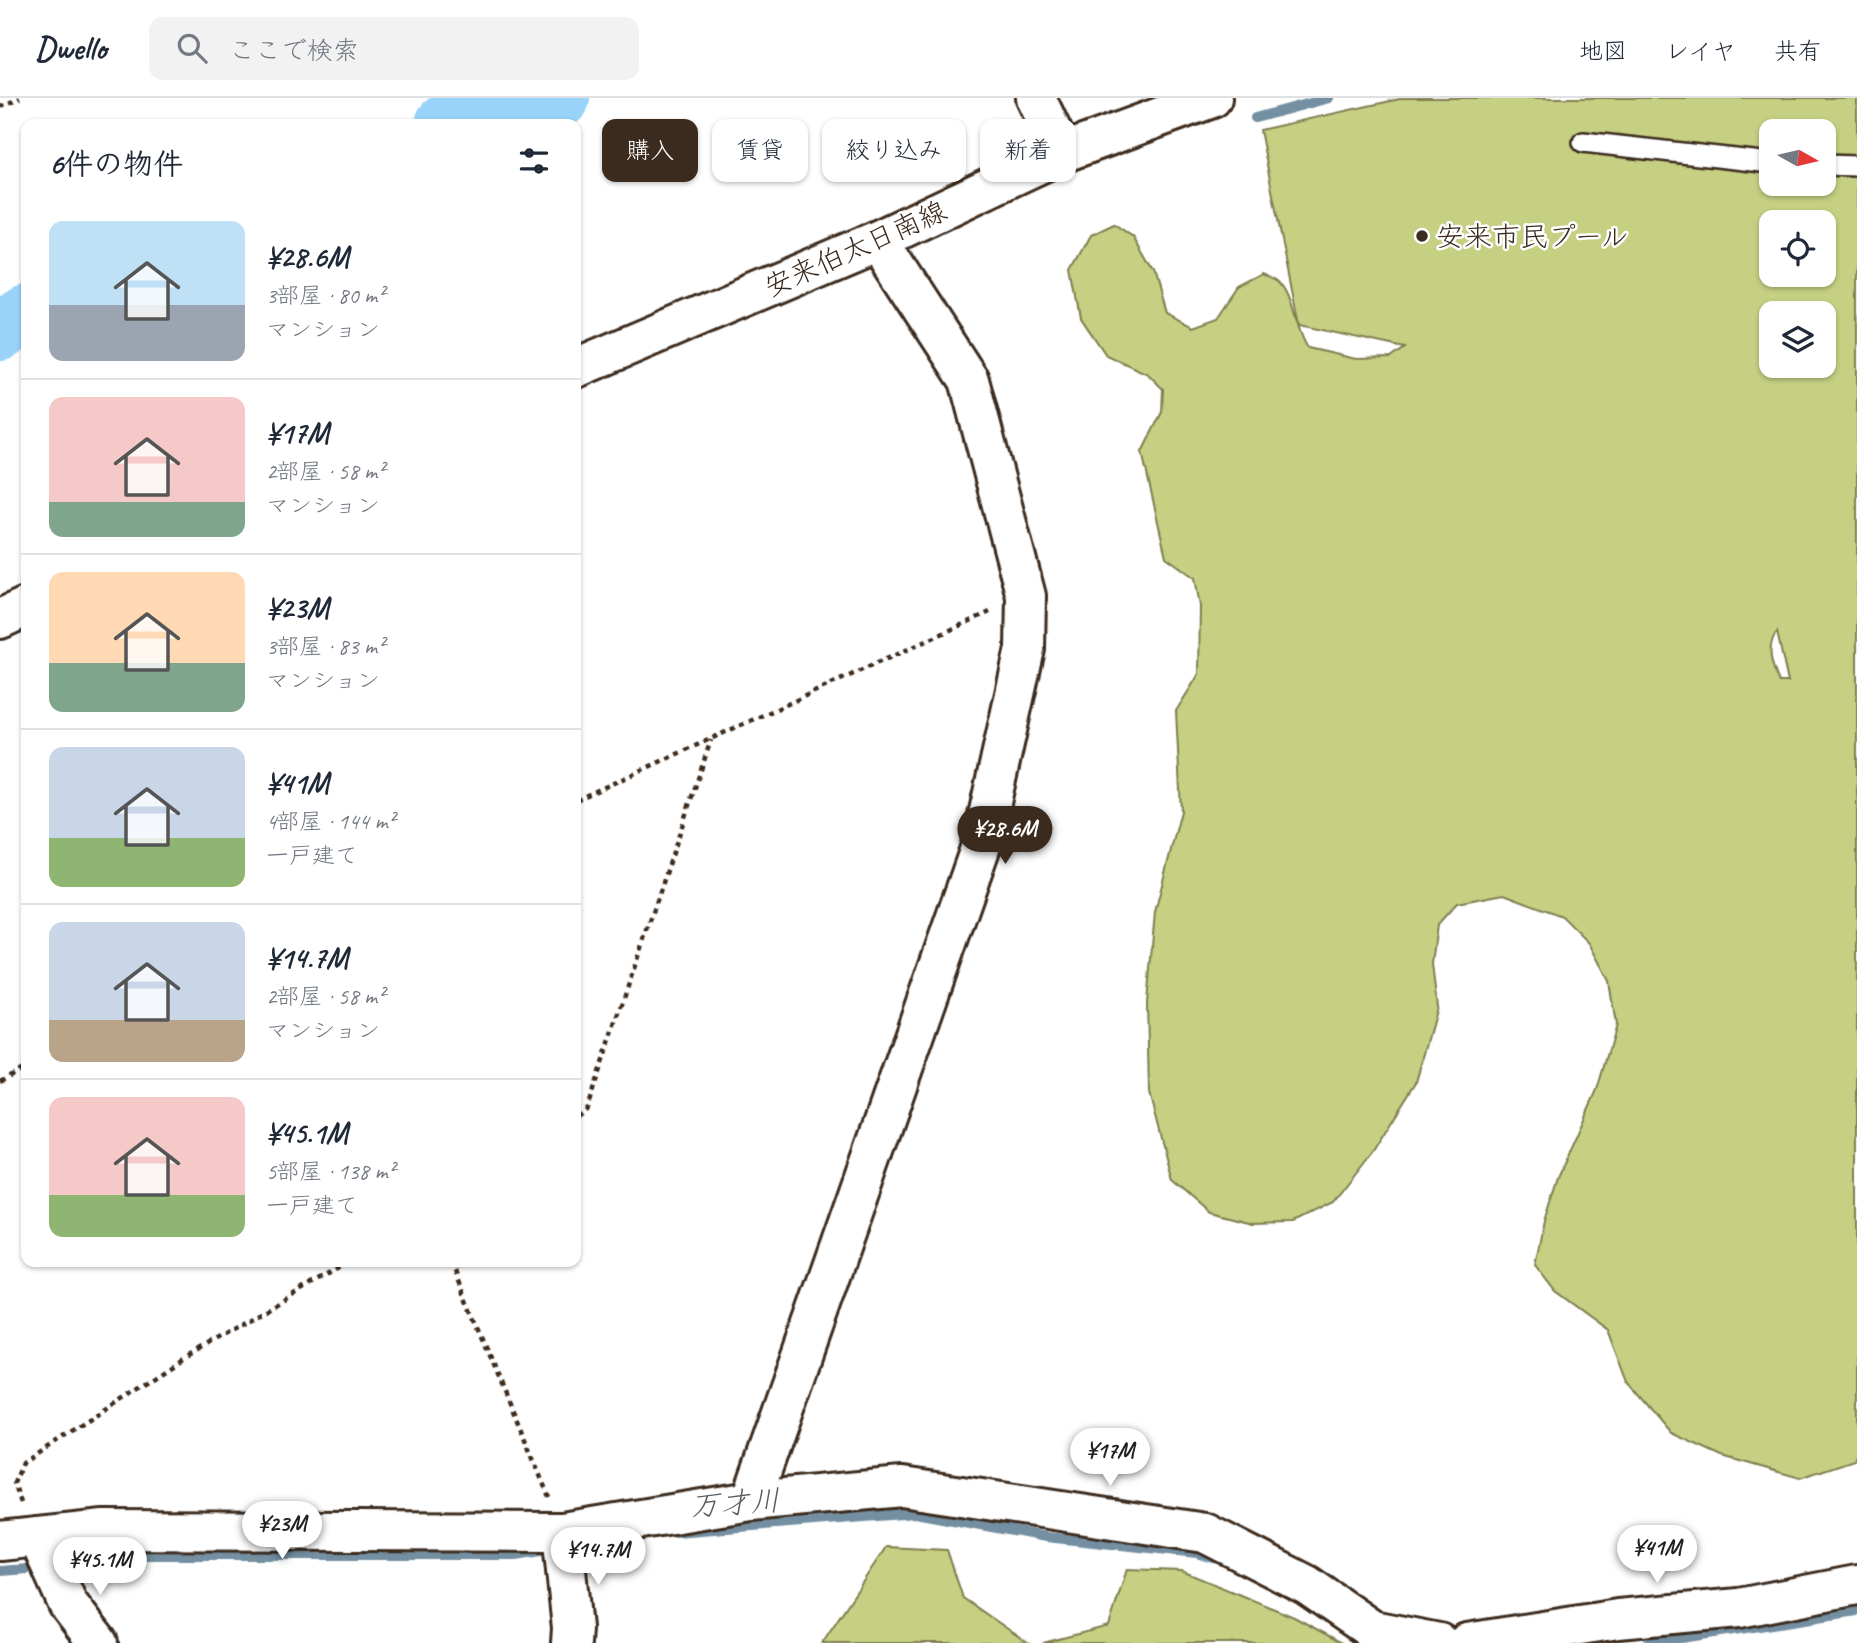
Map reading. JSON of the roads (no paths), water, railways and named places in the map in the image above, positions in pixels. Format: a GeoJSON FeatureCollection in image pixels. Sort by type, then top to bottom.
{"type":"FeatureCollection","features":[{"type":"Feature","properties":{"kind":"street","name":"安来伯太日南線"},"geometry":{"type":"LineString","coordinates":[[1076,148],[1212,98]]}},
{"type":"Feature","properties":{"kind":"street"},"geometry":{"type":"LineString","coordinates":[[1038,102],[1046,119]]}},
{"type":"Feature","properties":{"kind":"street","name":"安来伯太日南線"},"geometry":{"type":"LineString","coordinates":[[581,366],[878,240],[1001,182]]}},
{"type":"Feature","properties":{"kind":"street"},"geometry":{"type":"LineString","coordinates":[[751,1501],[982,843],[1025,649],[1026,596],[969,380],[878,240]]}},
{"type":"Feature","properties":{"kind":"street"},"geometry":{"type":"LineString","coordinates":[[0,619],[21,609]]}},
{"type":"Feature","properties":{"kind":"street"},"geometry":{"type":"LineString","coordinates":[[47,1558],[104,1530],[562,1532],[751,1501],[902,1487],[1205,1534],[1307,1585],[1372,1630],[1439,1643]]}},
{"type":"Feature","properties":{"kind":"street"},"geometry":{"type":"LineString","coordinates":[[562,1532],[572,1628],[571,1643]]}},
{"type":"Feature","properties":{"kind":"street"},"geometry":{"type":"LineString","coordinates":[[0,1541],[47,1558],[68,1604],[98,1643]]}},
{"type":"Feature","properties":{"kind":"street"},"geometry":{"type":"LineString","coordinates":[[1467,1643],[1618,1619],[1739,1608],[1857,1585]]}},
{"type":"Feature","properties":{"kind":"lane"},"geometry":{"type":"LineString","coordinates":[[1583,142],[1759,162]]}},
{"type":"Feature","properties":{"kind":"lane"},"geometry":{"type":"LineString","coordinates":[[1836,165],[1857,166]]}},
{"type":"Feature","properties":{"kind":"waterway"},"geometry":{"type":"LineString","coordinates":[[467,119],[560,98]]}},
{"type":"Feature","properties":{"kind":"waterway"},"geometry":{"type":"LineString","coordinates":[[1255,118],[1329,98]]}},
{"type":"Feature","properties":{"kind":"waterway"},"geometry":{"type":"LineString","coordinates":[[0,331],[21,317]]}},
{"type":"Feature","properties":{"kind":"waterway","name":"万才川"},"geometry":{"type":"LineString","coordinates":[[676,1532],[915,1513],[1046,1537],[1197,1553],[1220,1560]]}},
{"type":"Feature","properties":{"kind":"waterway","name":"万才川"},"geometry":{"type":"LineString","coordinates":[[60,1565],[109,1555],[516,1555],[554,1549]]}},
{"type":"Feature","properties":{"kind":"waterway","name":"万才川"},"geometry":{"type":"LineString","coordinates":[[0,1571],[41,1568]]}},
{"type":"Feature","properties":{"kind":"waterway","name":"万才川"},"geometry":{"type":"LineString","coordinates":[[1649,1643],[1857,1611]]}},
{"type":"Feature","properties":{"kind":"place","name":"安来市民プール"},"geometry":{"type":"Point","coordinates":[1422,236]}}]}
